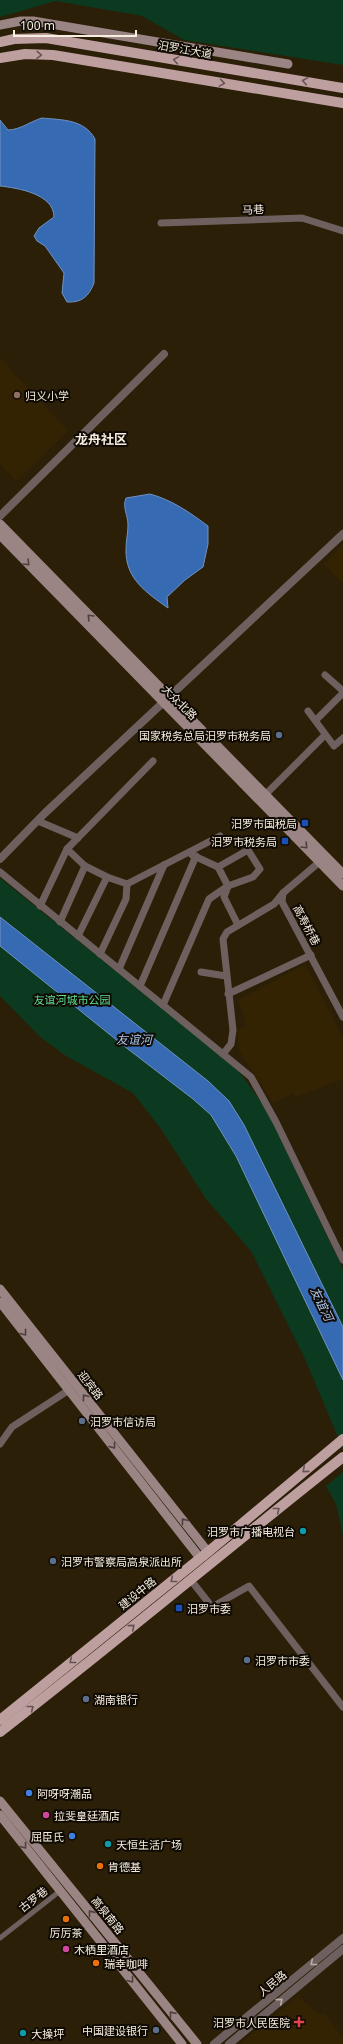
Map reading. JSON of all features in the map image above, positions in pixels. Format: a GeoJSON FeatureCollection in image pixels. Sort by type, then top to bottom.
{"type":"FeatureCollection","features":[{"type":"Feature","properties":{"kind":"main road"},"geometry":{"type":"LineString","coordinates":[[0,24],[33,21],[288,64]]}},
{"type":"Feature","properties":{"kind":"main road","name":"汨罗江大道"},"geometry":{"type":"LineString","coordinates":[[0,42],[14,39],[46,38],[343,88]]}},
{"type":"Feature","properties":{"kind":"main road"},"geometry":{"type":"LineString","coordinates":[[0,58],[25,54],[53,55],[343,103]]}},
{"type":"Feature","properties":{"kind":"main road","name":"大众北路"},"geometry":{"type":"LineString","coordinates":[[0,524],[167,701],[265,795],[323,859],[343,886]]}},
{"type":"Feature","properties":{"kind":"main road","name":"大众北路"},"geometry":{"type":"LineString","coordinates":[[0,535],[323,859],[343,874]]}},
{"type":"Feature","properties":{"kind":"main road","name":"迎宾路"},"geometry":{"type":"LineString","coordinates":[[0,1289],[204,1555]]}},
{"type":"Feature","properties":{"kind":"main road","name":"迎宾路"},"geometry":{"type":"LineString","coordinates":[[0,1302],[69,1390],[204,1555]]}},
{"type":"Feature","properties":{"kind":"main road","name":"建设中路"},"geometry":{"type":"LineString","coordinates":[[0,1720],[204,1555],[339,1442]]}},
{"type":"Feature","properties":{"kind":"main road","name":"建设中路"},"geometry":{"type":"LineString","coordinates":[[0,1732],[98,1656],[190,1579],[340,1459]]}},
{"type":"Feature","properties":{"kind":"main road","name":"高泉南路"},"geometry":{"type":"LineString","coordinates":[[0,1801],[197,2044]]}},
{"type":"Feature","properties":{"kind":"main road","name":"高泉南路"},"geometry":{"type":"LineString","coordinates":[[0,1815],[182,2044]]}},
{"type":"Feature","properties":{"kind":"street","name":"马巷"},"geometry":{"type":"LineString","coordinates":[[161,223],[302,218],[343,231]]}},
{"type":"Feature","properties":{"kind":"street"},"geometry":{"type":"LineString","coordinates":[[0,516],[164,354]]}},
{"type":"Feature","properties":{"kind":"street"},"geometry":{"type":"LineString","coordinates":[[0,860],[38,821],[343,534]]}},
{"type":"Feature","properties":{"kind":"street"},"geometry":{"type":"LineString","coordinates":[[316,720],[343,692],[325,675]]}},
{"type":"Feature","properties":{"kind":"street"},"geometry":{"type":"LineString","coordinates":[[308,711],[334,746],[343,738]]}},
{"type":"Feature","properties":{"kind":"street"},"geometry":{"type":"LineString","coordinates":[[265,795],[325,735]]}},
{"type":"Feature","properties":{"kind":"street"},"geometry":{"type":"LineString","coordinates":[[40,906],[67,849],[153,761]]}},
{"type":"Feature","properties":{"kind":"street"},"geometry":{"type":"LineString","coordinates":[[38,821],[78,838]]}},
{"type":"Feature","properties":{"kind":"street"},"geometry":{"type":"LineString","coordinates":[[67,849],[85,866],[107,877],[127,884],[220,836]]}},
{"type":"Feature","properties":{"kind":"street"},"geometry":{"type":"LineString","coordinates":[[163,1005],[209,898],[228,886],[253,878],[260,868],[248,850],[218,866]]}},
{"type":"Feature","properties":{"kind":"street"},"geometry":{"type":"LineString","coordinates":[[188,853],[218,866],[228,886],[224,897],[238,925]]}},
{"type":"Feature","properties":{"kind":"street"},"geometry":{"type":"LineString","coordinates":[[140,986],[196,856]]}},
{"type":"Feature","properties":{"kind":"street"},"geometry":{"type":"LineString","coordinates":[[223,1054],[231,1044],[233,1030],[223,939],[226,932],[274,904],[283,893],[323,859]]}},
{"type":"Feature","properties":{"kind":"street"},"geometry":{"type":"LineString","coordinates":[[119,969],[164,865]]}},
{"type":"Feature","properties":{"kind":"street"},"geometry":{"type":"LineString","coordinates":[[60,922],[85,866]]}},
{"type":"Feature","properties":{"kind":"street"},"geometry":{"type":"LineString","coordinates":[[0,872],[251,1077],[276,1122],[343,1260]]}},
{"type":"Feature","properties":{"kind":"street"},"geometry":{"type":"LineString","coordinates":[[78,936],[107,877]]}},
{"type":"Feature","properties":{"kind":"street"},"geometry":{"type":"LineString","coordinates":[[100,954],[126,899],[127,884]]}},
{"type":"Feature","properties":{"kind":"street","name":"高寿桥巷"},"geometry":{"type":"LineString","coordinates":[[283,893],[282,902],[343,1017]]}},
{"type":"Feature","properties":{"kind":"street"},"geometry":{"type":"LineString","coordinates":[[228,994],[311,955]]}},
{"type":"Feature","properties":{"kind":"street"},"geometry":{"type":"LineString","coordinates":[[201,972],[226,976]]}},
{"type":"Feature","properties":{"kind":"street"},"geometry":{"type":"LineString","coordinates":[[0,1444],[12,1427],[69,1390]]}},
{"type":"Feature","properties":{"kind":"street"},"geometry":{"type":"LineString","coordinates":[[190,1579],[212,1607],[249,1586],[343,1707]]}},
{"type":"Feature","properties":{"kind":"street","name":"古罗巷"},"geometry":{"type":"LineString","coordinates":[[0,1938],[60,1891]]}},
{"type":"Feature","properties":{"kind":"street","name":"人民路"},"geometry":{"type":"LineString","coordinates":[[214,2044],[343,1938]]}},
{"type":"Feature","properties":{"kind":"street","name":"人民路"},"geometry":{"type":"LineString","coordinates":[[228,2044],[343,1949]]}},
{"type":"Feature","properties":{"kind":"shaded area","name":"归义小学"},"geometry":{"type":"Polygon","coordinates":[[[0,358],[68,431],[16,481],[0,464],[0,358]]]}},
{"type":"Feature","properties":{"kind":"shaded area"},"geometry":{"type":"Polygon","coordinates":[[[343,544],[343,584],[324,564],[343,544]]]}},
{"type":"Feature","properties":{"kind":"shaded area"},"geometry":{"type":"Polygon","coordinates":[[[305,964],[343,1038],[343,1079],[296,1097],[293,1093],[273,1103],[239,1051],[237,1030],[246,1025],[238,1000],[305,964]]]}},
{"type":"Feature","properties":{"kind":"shaded area","name":"汨罗市人民医院"},"geometry":{"type":"Polygon","coordinates":[[[298,1996],[320,2015],[324,2013],[343,2038],[343,2044],[240,2044],[298,1996]]]}},
{"type":"Feature","properties":{"kind":"green space"},"geometry":{"type":"Polygon","coordinates":[[[0,0],[343,0],[343,65],[184,40],[142,16],[56,1],[0,17],[0,0]]]}},
{"type":"Feature","properties":{"kind":"green space","name":"友谊河城市公园"},"geometry":{"type":"Polygon","coordinates":[[[0,878],[226,1060],[241,1074],[266,1109],[343,1269],[343,1449],[305,1359],[251,1251],[206,1199],[161,1129],[133,1093],[66,1056],[40,1037],[0,996],[0,878]]]}},
{"type":"Feature","properties":{"kind":"green space"},"geometry":{"type":"Polygon","coordinates":[[[343,1472],[343,1535],[336,1504],[326,1486],[343,1472]]]}},
{"type":"Feature","properties":{"kind":"water"},"geometry":{"type":"Polygon","coordinates":[[[42,118],[65,120],[79,124],[90,132],[95,139],[94,283],[90,292],[84,298],[72,302],[67,302],[62,293],[64,273],[45,246],[37,241],[34,236],[39,228],[54,217],[52,209],[42,198],[34,194],[16,188],[0,186],[0,120],[8,130],[12,130],[42,118]]]}},
{"type":"Feature","properties":{"kind":"water"},"geometry":{"type":"Polygon","coordinates":[[[150,494],[173,503],[208,526],[208,544],[203,567],[185,580],[167,597],[168,608],[145,591],[133,577],[127,560],[126,546],[128,521],[125,508],[126,498],[150,494]]]}},
{"type":"Feature","properties":{"kind":"water","name":"友谊河"},"geometry":{"type":"Polygon","coordinates":[[[0,917],[208,1081],[229,1101],[244,1125],[343,1327],[343,1380],[236,1156],[211,1115],[193,1099],[124,1046],[0,946],[0,917]]]}},
{"type":"Feature","properties":{"kind":"place","name":"归义小学"},"geometry":{"type":"Point","coordinates":[17,395]}},
{"type":"Feature","properties":{"kind":"place","name":"国家税务总局汨罗市税务局"},"geometry":{"type":"Point","coordinates":[279,735]}},
{"type":"Feature","properties":{"kind":"place","name":"汨罗市国税局"},"geometry":{"type":"Point","coordinates":[305,823]}},
{"type":"Feature","properties":{"kind":"place","name":"汨罗市税务局"},"geometry":{"type":"Point","coordinates":[285,841]}},
{"type":"Feature","properties":{"kind":"place","name":"汨罗市信访局"},"geometry":{"type":"Point","coordinates":[82,1421]}},
{"type":"Feature","properties":{"kind":"place","name":"汨罗市广播电视台"},"geometry":{"type":"Point","coordinates":[303,1531]}},
{"type":"Feature","properties":{"kind":"place","name":"汨罗市警察局高泉派出所"},"geometry":{"type":"Point","coordinates":[53,1561]}},
{"type":"Feature","properties":{"kind":"place","name":"汨罗市委"},"geometry":{"type":"Point","coordinates":[179,1608]}},
{"type":"Feature","properties":{"kind":"place","name":"汨罗市市委"},"geometry":{"type":"Point","coordinates":[247,1660]}},
{"type":"Feature","properties":{"kind":"place","name":"湖南银行"},"geometry":{"type":"Point","coordinates":[86,1699]}},
{"type":"Feature","properties":{"kind":"place","name":"阿呀呀潮品"},"geometry":{"type":"Point","coordinates":[29,1793]}},
{"type":"Feature","properties":{"kind":"place","name":"拉斐皇廷酒店"},"geometry":{"type":"Point","coordinates":[46,1815]}},
{"type":"Feature","properties":{"kind":"place","name":"屈臣氏"},"geometry":{"type":"Point","coordinates":[72,1836]}},
{"type":"Feature","properties":{"kind":"place","name":"天恒生活广场"},"geometry":{"type":"Point","coordinates":[108,1844]}},
{"type":"Feature","properties":{"kind":"place","name":"肯德基"},"geometry":{"type":"Point","coordinates":[100,1866]}},
{"type":"Feature","properties":{"kind":"place","name":"厉厉茶"},"geometry":{"type":"Point","coordinates":[66,1919]}},
{"type":"Feature","properties":{"kind":"place","name":"木栖里酒店"},"geometry":{"type":"Point","coordinates":[66,1949]}},
{"type":"Feature","properties":{"kind":"place","name":"瑞幸咖啡"},"geometry":{"type":"Point","coordinates":[96,1963]}},
{"type":"Feature","properties":{"kind":"place","name":"汨罗市人民医院"},"geometry":{"type":"Point","coordinates":[299,2022]}},
{"type":"Feature","properties":{"kind":"place","name":"中国建设银行"},"geometry":{"type":"Point","coordinates":[156,2030]}},
{"type":"Feature","properties":{"kind":"place","name":"大操坪"},"geometry":{"type":"Point","coordinates":[23,2033]}},
{"type":"Feature","properties":{"kind":"district","name":"龙舟社区"},"geometry":{"type":"Point","coordinates":[101,439]}}]}
